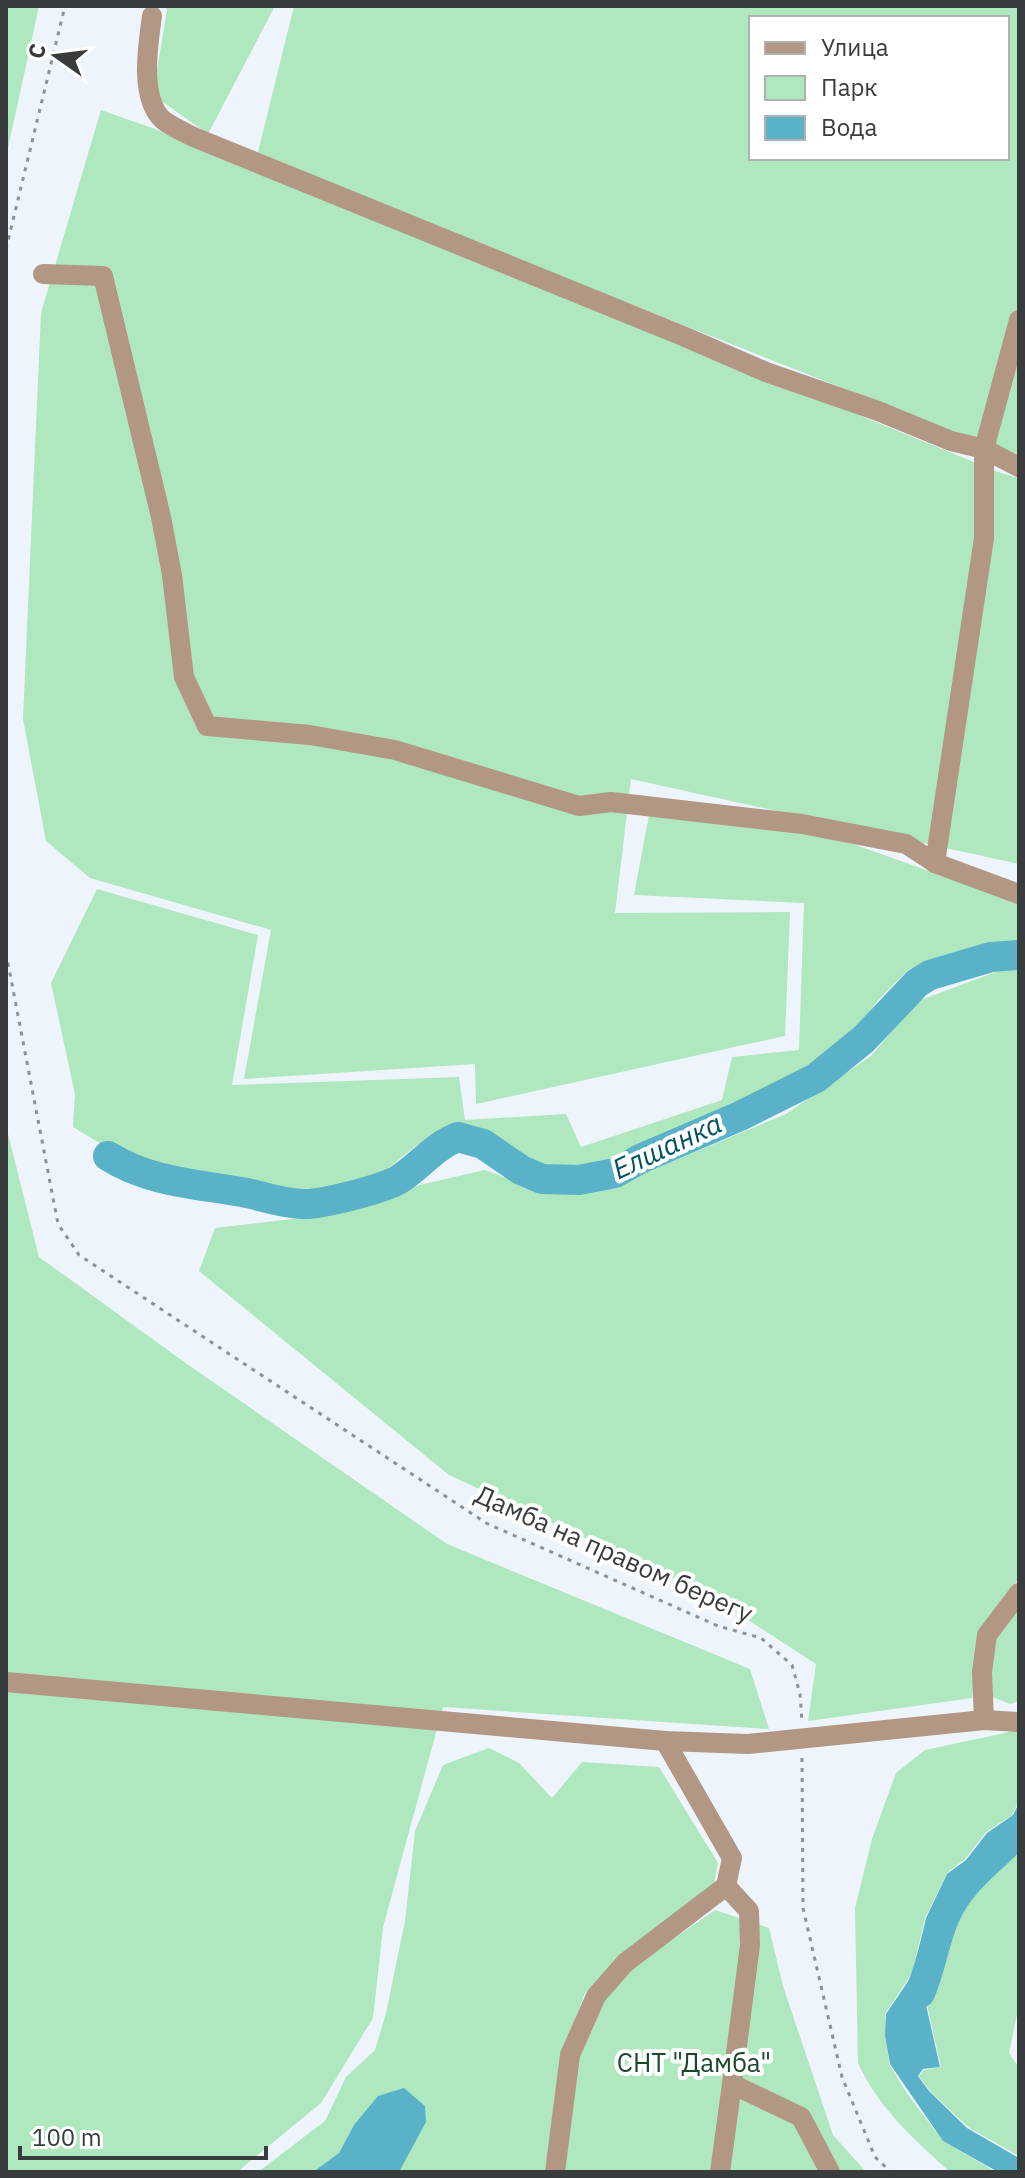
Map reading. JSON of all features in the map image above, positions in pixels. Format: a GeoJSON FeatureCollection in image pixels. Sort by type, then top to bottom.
{"type":"FeatureCollection","features":[{"type":"Feature","properties":{"kind":"street"},"geometry":{"type":"LineString","coordinates":[[152,16],[146,61],[152,106],[164,120],[196,138],[683,336],[739,362],[878,411],[951,441],[984,449],[1019,467]]}},
{"type":"Feature","properties":{"kind":"street"},"geometry":{"type":"LineString","coordinates":[[43,274],[103,276],[159,505],[172,575],[184,677],[207,726],[310,735],[395,750],[579,806],[611,802],[817,827],[906,844],[935,863],[1019,894]]}},
{"type":"Feature","properties":{"kind":"street"},"geometry":{"type":"LineString","coordinates":[[935,863],[984,538],[984,449],[1019,320]]}},
{"type":"Feature","properties":{"kind":"street"},"geometry":{"type":"LineString","coordinates":[[984,1720],[982,1672],[987,1635],[1019,1593]]}},
{"type":"Feature","properties":{"kind":"street"},"geometry":{"type":"LineString","coordinates":[[6,1682],[665,1741],[748,1744],[984,1720],[1019,1722]]}},
{"type":"Feature","properties":{"kind":"street"},"geometry":{"type":"LineString","coordinates":[[555,2172],[570,2055],[596,1996],[625,1963],[726,1886],[732,1858],[665,1741]]}},
{"type":"Feature","properties":{"kind":"street"},"geometry":{"type":"LineString","coordinates":[[720,2172],[750,1945],[749,1911],[726,1886]]}},
{"type":"Feature","properties":{"kind":"street"},"geometry":{"type":"LineString","coordinates":[[732,2084],[801,2117],[830,2172]]}},
{"type":"Feature","properties":{"kind":"path"},"geometry":{"type":"LineString","coordinates":[[6,249],[65,6]]}},
{"type":"Feature","properties":{"kind":"path","name":"Дамба на правом берегу"},"geometry":{"type":"LineString","coordinates":[[6,953],[58,1224],[79,1255],[486,1523],[718,1626],[761,1638],[792,1665],[800,1694],[803,1740],[803,1908],[842,2077],[875,2157],[891,2172]]}},
{"type":"Feature","properties":{"kind":"green space"},"geometry":{"type":"Polygon","coordinates":[[[6,6],[39,6],[6,157],[6,6]]]}},
{"type":"Feature","properties":{"kind":"green space"},"geometry":{"type":"Polygon","coordinates":[[[165,6],[275,6],[208,134],[153,95],[167,10],[165,6]]]}},
{"type":"Feature","properties":{"kind":"green space"},"geometry":{"type":"Polygon","coordinates":[[[294,6],[1019,6],[1019,458],[257,156],[294,6]]]}},
{"type":"Feature","properties":{"kind":"green space"},"geometry":{"type":"Polygon","coordinates":[[[101,110],[155,129],[1019,478],[1019,864],[631,779],[615,913],[790,912],[785,1036],[476,1104],[475,1064],[244,1079],[271,930],[90,878],[46,841],[23,719],[41,313],[101,110]]]}},
{"type":"Feature","properties":{"kind":"green space"},"geometry":{"type":"Polygon","coordinates":[[[649,815],[772,826],[853,844],[1019,903],[1019,945],[991,944],[908,970],[879,999],[858,1027],[824,1056],[748,1100],[667,1137],[587,1167],[551,1171],[528,1165],[476,1135],[446,1130],[417,1145],[387,1169],[360,1180],[314,1192],[282,1193],[238,1181],[151,1168],[118,1154],[73,1127],[75,1094],[51,983],[97,889],[258,935],[232,1085],[459,1077],[465,1120],[566,1114],[581,1147],[722,1100],[732,1057],[799,1050],[804,903],[634,895],[649,815]]]}},
{"type":"Feature","properties":{"kind":"green space"},"geometry":{"type":"Polygon","coordinates":[[[1004,969],[1019,970],[1019,1578],[982,1632],[972,1698],[808,1721],[816,1664],[711,1596],[449,1475],[199,1271],[215,1228],[309,1217],[389,1192],[485,1170],[532,1188],[611,1187],[786,1114],[871,1056],[918,1001],[1004,969]]]}},
{"type":"Feature","properties":{"kind":"green space"},"geometry":{"type":"Polygon","coordinates":[[[6,1126],[39,1257],[447,1544],[750,1669],[769,1729],[443,1707],[383,1927],[373,2018],[321,2103],[237,2172],[6,2172],[6,1126]]]}},
{"type":"Feature","properties":{"kind":"green space"},"geometry":{"type":"Polygon","coordinates":[[[1019,1605],[1019,1701],[1010,1704],[987,1695],[997,1636],[1019,1605]]]}},
{"type":"Feature","properties":{"kind":"green space"},"geometry":{"type":"Polygon","coordinates":[[[1019,1730],[1019,1800],[1012,1815],[986,1832],[965,1859],[947,1873],[925,1918],[912,1973],[885,2014],[889,2064],[908,2095],[943,2141],[996,2172],[950,2172],[887,2109],[858,2063],[855,1908],[872,1839],[896,1773],[925,1750],[1019,1730]]]}},
{"type":"Feature","properties":{"kind":"green space"},"geometry":{"type":"Polygon","coordinates":[[[489,1748],[519,1763],[552,1798],[582,1762],[659,1767],[718,1863],[713,1889],[613,1964],[585,1993],[564,2049],[548,2172],[399,2172],[409,2151],[354,2125],[339,2153],[313,2172],[258,2172],[325,2121],[346,2077],[375,2050],[405,1921],[415,1831],[443,1765],[489,1748]]]}},
{"type":"Feature","properties":{"kind":"green space"},"geometry":{"type":"Polygon","coordinates":[[[1019,1839],[1019,2004],[1009,2053],[1019,2068],[1019,2156],[968,2127],[930,2091],[919,2076],[924,2070],[941,2067],[927,2005],[935,1945],[947,1914],[1019,1839]]]}},
{"type":"Feature","properties":{"kind":"green space","name":"СНТ \"Дамба\""},"geometry":{"type":"Polygon","coordinates":[[[715,1910],[769,1928],[783,1986],[833,2135],[866,2172],[563,2172],[577,2048],[605,1999],[627,1971],[715,1910]]]}},
{"type":"Feature","properties":{"kind":"water"},"geometry":{"type":"Polygon","coordinates":[[[1019,1803],[1019,1837],[946,1913],[934,1944],[926,2005],[940,2067],[923,2069],[918,2076],[967,2128],[1019,2158],[1019,2172],[998,2172],[943,2141],[890,2064],[885,2035],[886,2014],[913,1974],[926,1918],[947,1874],[966,1860],[987,1833],[1013,1815],[1019,1803]]]}},
{"type":"Feature","properties":{"kind":"water"},"geometry":{"type":"Polygon","coordinates":[[[404,2088],[425,2106],[426,2122],[399,2172],[313,2172],[339,2153],[354,2125],[378,2096],[404,2088]]]}},
{"type":"Feature","properties":{"kind":"waterway","name":"Елшанка"},"geometry":{"type":"LineString","coordinates":[[108,1156],[156,1177],[303,1204],[337,1199],[390,1184],[458,1137],[483,1144],[521,1170],[542,1179],[579,1180],[615,1173],[816,1078],[864,1039],[917,983],[930,975],[991,957],[1019,955]]}},
{"type":"Feature","properties":{"kind":"waterway","name":"Елшанка"},"geometry":{"type":"LineString","coordinates":[[920,1993],[951,1903],[968,1881],[1019,1832]]}}]}
